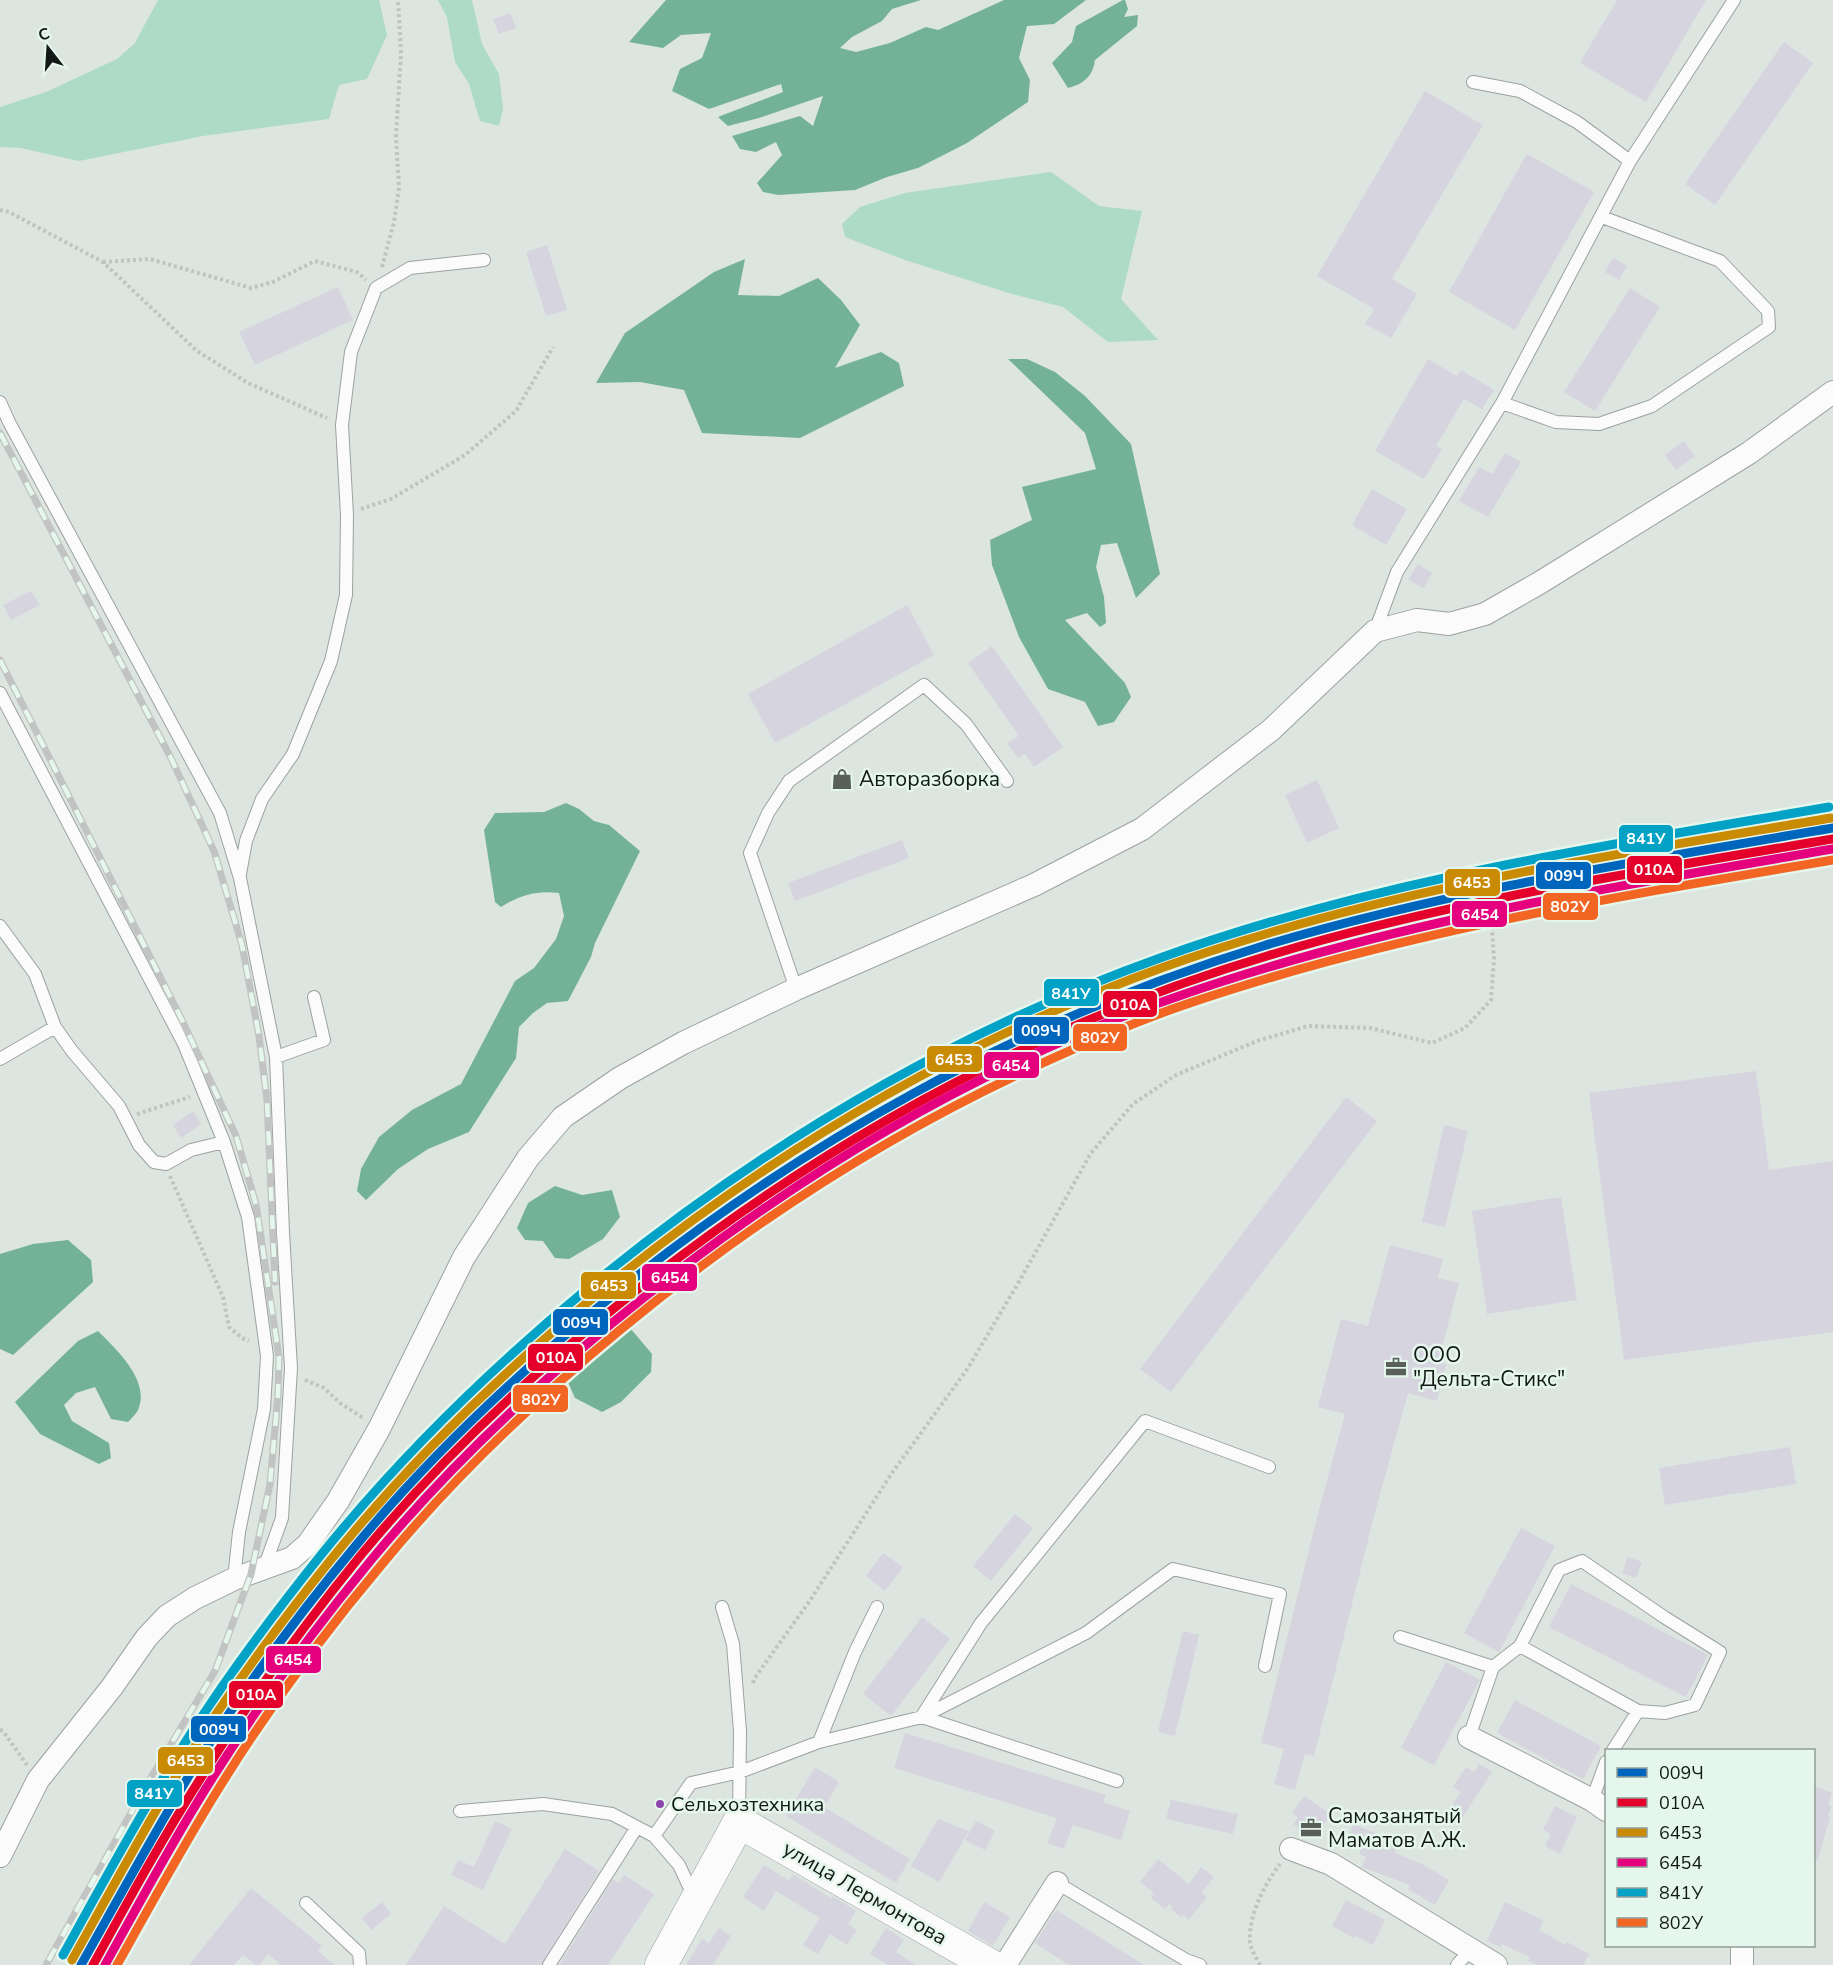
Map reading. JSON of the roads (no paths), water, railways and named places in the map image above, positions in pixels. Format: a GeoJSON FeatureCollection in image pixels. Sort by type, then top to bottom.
{"type":"FeatureCollection","features":[{"type":"Feature","properties":{"kind":"street"},"geometry":{"type":"LineString","coordinates":[[0,1856],[38,1780],[112,1687],[147,1637],[167,1616],[195,1598],[234,1579],[292,1558],[308,1544],[338,1501],[379,1429],[464,1257],[528,1158],[563,1117],[620,1078],[674,1048],[796,989],[1034,885],[1142,829],[1272,730],[1375,631],[1417,620],[1449,624],[1485,614],[1541,582],[1749,453],[1833,392]]}},
{"type":"Feature","properties":{"kind":"street"},"geometry":{"type":"LineString","coordinates":[[1469,1737],[1599,1805]]}},
{"type":"Feature","properties":{"kind":"street"},"geometry":{"type":"LineString","coordinates":[[661,1965],[740,1822]]}},
{"type":"Feature","properties":{"kind":"street","name":"улица Лермонтова"},"geometry":{"type":"LineString","coordinates":[[740,1822],[990,1965]]}},
{"type":"Feature","properties":{"kind":"street"},"geometry":{"type":"LineString","coordinates":[[1291,1849],[1332,1864],[1464,1958],[1496,1965]]}},
{"type":"Feature","properties":{"kind":"street"},"geometry":{"type":"LineString","coordinates":[[1005,1965],[1057,1883]]}},
{"type":"Feature","properties":{"kind":"street"},"geometry":{"type":"LineString","coordinates":[[1742,1947],[1742,1965]]}},
{"type":"Feature","properties":{"kind":"lane"},"geometry":{"type":"LineString","coordinates":[[1375,631],[1397,572],[1502,403],[1630,161],[1734,0]]}},
{"type":"Feature","properties":{"kind":"lane"},"geometry":{"type":"LineString","coordinates":[[1473,82],[1520,91],[1577,122],[1630,161]]}},
{"type":"Feature","properties":{"kind":"lane"},"geometry":{"type":"LineString","coordinates":[[1502,403],[1556,422],[1599,424],[1652,406],[1769,327],[1767,311],[1720,261],[1602,217]]}},
{"type":"Feature","properties":{"kind":"lane"},"geometry":{"type":"LineString","coordinates":[[240,878],[246,841],[262,799],[293,754],[331,661],[346,595],[347,515],[342,425],[351,352],[376,288],[410,268],[484,260]]}},
{"type":"Feature","properties":{"kind":"lane"},"geometry":{"type":"LineString","coordinates":[[0,402],[220,813],[240,878],[276,1057],[282,1221],[291,1368],[282,1518],[263,1569]]}},
{"type":"Feature","properties":{"kind":"lane"},"geometry":{"type":"LineString","coordinates":[[796,989],[750,853],[768,813],[789,781],[924,685],[966,724],[1007,781]]}},
{"type":"Feature","properties":{"kind":"lane"},"geometry":{"type":"LineString","coordinates":[[0,693],[184,1044],[225,1142],[248,1217],[267,1356],[264,1409],[239,1532],[234,1579]]}},
{"type":"Feature","properties":{"kind":"lane"},"geometry":{"type":"LineString","coordinates":[[0,926],[35,974],[54,1027],[119,1106],[139,1145],[154,1162],[166,1164],[191,1150],[225,1142]]}},
{"type":"Feature","properties":{"kind":"lane"},"geometry":{"type":"LineString","coordinates":[[276,1057],[324,1040],[314,997]]}},
{"type":"Feature","properties":{"kind":"lane"},"geometry":{"type":"LineString","coordinates":[[0,1059],[54,1027]]}},
{"type":"Feature","properties":{"kind":"lane"},"geometry":{"type":"LineString","coordinates":[[922,1717],[981,1623],[1145,1421],[1269,1467]]}},
{"type":"Feature","properties":{"kind":"lane"},"geometry":{"type":"LineString","coordinates":[[1469,1737],[1493,1667],[1520,1646],[1558,1570],[1582,1561],[1720,1652],[1695,1705],[1665,1713],[1638,1711],[1520,1646]]}},
{"type":"Feature","properties":{"kind":"lane"},"geometry":{"type":"LineString","coordinates":[[654,1836],[691,1783],[740,1772],[819,1742],[922,1717],[1086,1633],[1173,1569],[1280,1594],[1265,1666]]}},
{"type":"Feature","properties":{"kind":"lane"},"geometry":{"type":"LineString","coordinates":[[722,1607],[733,1644],[740,1731],[740,1822]]}},
{"type":"Feature","properties":{"kind":"lane"},"geometry":{"type":"LineString","coordinates":[[819,1742],[855,1652],[877,1607]]}},
{"type":"Feature","properties":{"kind":"lane"},"geometry":{"type":"LineString","coordinates":[[1400,1637],[1493,1667]]}},
{"type":"Feature","properties":{"kind":"lane"},"geometry":{"type":"LineString","coordinates":[[1614,1749],[1638,1711]]}},
{"type":"Feature","properties":{"kind":"lane"},"geometry":{"type":"LineString","coordinates":[[922,1717],[1117,1781]]}},
{"type":"Feature","properties":{"kind":"lane"},"geometry":{"type":"LineString","coordinates":[[1599,1805],[1605,1768]]}},
{"type":"Feature","properties":{"kind":"lane"},"geometry":{"type":"LineString","coordinates":[[460,1810],[543,1804],[612,1814],[654,1836],[679,1865],[696,1901]]}},
{"type":"Feature","properties":{"kind":"lane"},"geometry":{"type":"LineString","coordinates":[[549,1965],[637,1827]]}},
{"type":"Feature","properties":{"kind":"lane"},"geometry":{"type":"LineString","coordinates":[[1057,1883],[1186,1960],[1200,1965]]}},
{"type":"Feature","properties":{"kind":"lane"},"geometry":{"type":"LineString","coordinates":[[306,1903],[359,1953],[360,1965]]}},
{"type":"Feature","properties":{"kind":"railway"},"geometry":{"type":"LineString","coordinates":[[0,433],[171,758],[214,851],[242,945],[259,1036],[267,1100],[275,1282]]}},
{"type":"Feature","properties":{"kind":"railway"},"geometry":{"type":"LineString","coordinates":[[0,660],[182,1020],[236,1136],[256,1204],[279,1357],[270,1484],[251,1574],[215,1671],[150,1779],[46,1965]]}},
{"type":"Feature","properties":{"kind":"railway"},"geometry":{"type":"LineString","coordinates":[[121,1965],[244,1722]]}},
{"type":"Feature","properties":{"kind":"railway"},"geometry":{"type":"LineString","coordinates":[[141,1890],[189,1811]]}},
{"type":"Feature","properties":{"kind":"place","name":"Авторазборка"},"geometry":{"type":"Point","coordinates":[842,779]}},
{"type":"Feature","properties":{"kind":"place","name":"ООО \"Дельта-Стикс\""},"geometry":{"type":"Point","coordinates":[1396,1367]}},
{"type":"Feature","properties":{"kind":"place","name":"Сельхозтехника"},"geometry":{"type":"Point","coordinates":[660,1804]}},
{"type":"Feature","properties":{"kind":"place","name":"Самозанятый Маматов А.Ж."},"geometry":{"type":"Point","coordinates":[1311,1828]}}]}
